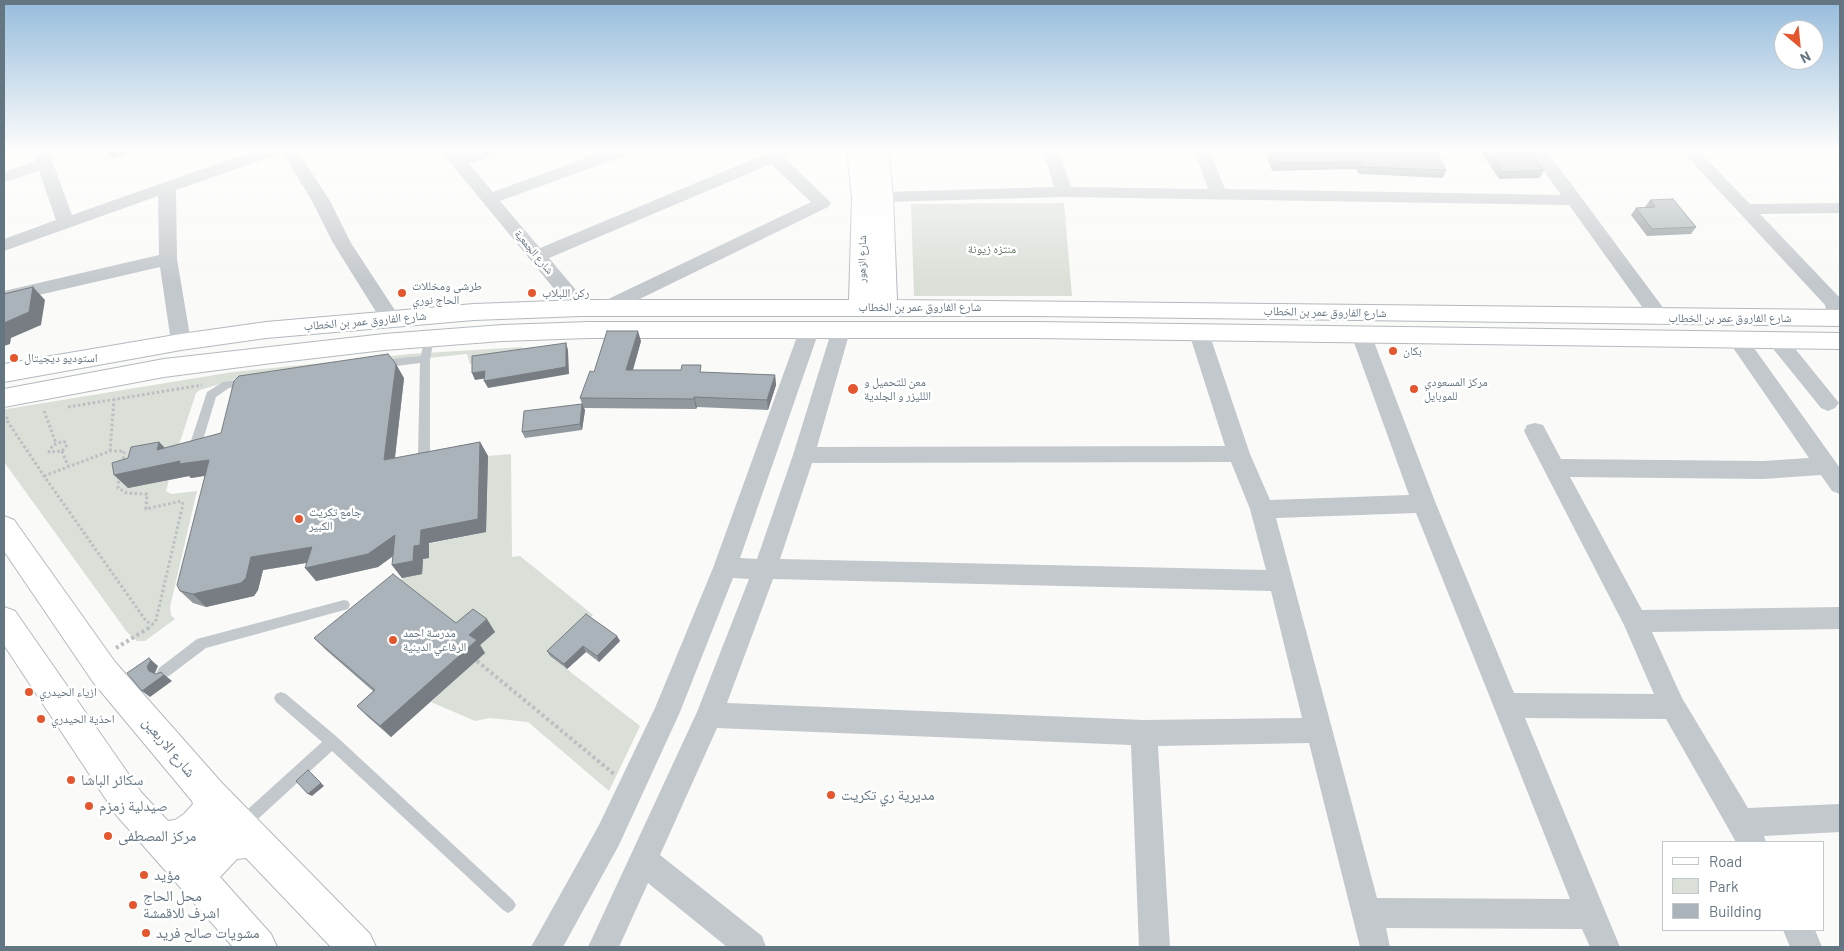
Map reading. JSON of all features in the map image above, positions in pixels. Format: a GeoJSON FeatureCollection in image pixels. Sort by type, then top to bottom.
{"type":"FeatureCollection","features":[{"type":"Feature","properties":{"kind":"main road","name":"شارع الزهور"},"geometry":{"type":"LineString","coordinates":[[861,307],[863,194]]}},
{"type":"Feature","properties":{"kind":"main road","name":"شارع الزهور"},"geometry":{"type":"LineString","coordinates":[[882,197],[885,307]]}},
{"type":"Feature","properties":{"kind":"main road","name":"شارع الفاروق عمر بن الخطاب"},"geometry":{"type":"LineString","coordinates":[[4,373],[181,342],[390,318],[474,312],[580,308],[885,307],[1660,317],[1837,329]]}},
{"type":"Feature","properties":{"kind":"main road"},"geometry":{"type":"LineString","coordinates":[[9,407],[164,368],[330,347],[427,349],[502,333],[667,328],[809,331],[1036,330],[1777,340],[1837,329]]}},
{"type":"Feature","properties":{"kind":"main road","name":"شارع الاربعين"},"geometry":{"type":"LineString","coordinates":[[4,528],[96,660],[132,697],[209,794],[357,947]]}},
{"type":"Feature","properties":{"kind":"main road"},"geometry":{"type":"LineString","coordinates":[[4,620],[129,804],[258,947]]}},
{"type":"Feature","properties":{"kind":"main road"},"geometry":{"type":"LineString","coordinates":[[160,838],[171,839],[184,835],[196,826],[205,816],[210,804],[209,794]]}},
{"type":"Feature","properties":{"kind":"main road"},"geometry":{"type":"LineString","coordinates":[[200,882],[207,863],[224,846],[247,832]]}},
{"type":"Feature","properties":{"kind":"street"},"geometry":{"type":"LineString","coordinates":[[55,194],[66,224]]}},
{"type":"Feature","properties":{"kind":"street"},"geometry":{"type":"LineString","coordinates":[[4,246],[147,194]]}},
{"type":"Feature","properties":{"kind":"street"},"geometry":{"type":"LineString","coordinates":[[167,194],[168,258],[181,342]]}},
{"type":"Feature","properties":{"kind":"street"},"geometry":{"type":"LineString","coordinates":[[318,194],[342,243],[390,318]]}},
{"type":"Feature","properties":{"kind":"street","name":"شارع الجمعية"},"geometry":{"type":"LineString","coordinates":[[485,194],[580,308]]}},
{"type":"Feature","properties":{"kind":"street"},"geometry":{"type":"LineString","coordinates":[[489,199],[500,194]]}},
{"type":"Feature","properties":{"kind":"street"},"geometry":{"type":"LineString","coordinates":[[537,256],[685,194]]}},
{"type":"Feature","properties":{"kind":"street"},"geometry":{"type":"LineString","coordinates":[[607,308],[822,203],[815,194]]}},
{"type":"Feature","properties":{"kind":"street"},"geometry":{"type":"LineString","coordinates":[[882,197],[977,194]]}},
{"type":"Feature","properties":{"kind":"street"},"geometry":{"type":"LineString","coordinates":[[1156,194],[1574,200]]}},
{"type":"Feature","properties":{"kind":"street"},"geometry":{"type":"LineString","coordinates":[[1570,194],[1660,317]]}},
{"type":"Feature","properties":{"kind":"street"},"geometry":{"type":"LineString","coordinates":[[1732,194],[1834,303],[1837,313],[1837,329]]}},
{"type":"Feature","properties":{"kind":"street"},"geometry":{"type":"LineString","coordinates":[[1746,209],[1840,208]]}},
{"type":"Feature","properties":{"kind":"street"},"geometry":{"type":"LineString","coordinates":[[4,297],[168,258]]}},
{"type":"Feature","properties":{"kind":"street"},"geometry":{"type":"LineString","coordinates":[[546,947],[584,884],[632,789],[667,712],[725,568],[809,331]]}},
{"type":"Feature","properties":{"kind":"street"},"geometry":{"type":"LineString","coordinates":[[603,947],[644,861],[709,715],[765,569],[804,455],[840,331]]}},
{"type":"Feature","properties":{"kind":"street"},"geometry":{"type":"LineString","coordinates":[[1199,333],[1239,454],[1262,508],[1375,947]]}},
{"type":"Feature","properties":{"kind":"street"},"geometry":{"type":"LineString","coordinates":[[1361,334],[1424,504],[1605,947]]}},
{"type":"Feature","properties":{"kind":"street"},"geometry":{"type":"LineString","coordinates":[[1737,339],[1840,485]]}},
{"type":"Feature","properties":{"kind":"street"},"geometry":{"type":"LineString","coordinates":[[1777,340],[1828,403]]}},
{"type":"Feature","properties":{"kind":"street"},"geometry":{"type":"LineString","coordinates":[[1535,431],[1635,621],[1673,707],[1747,832],[1840,818]]}},
{"type":"Feature","properties":{"kind":"street"},"geometry":{"type":"LineString","coordinates":[[804,455],[1239,454]]}},
{"type":"Feature","properties":{"kind":"street"},"geometry":{"type":"LineString","coordinates":[[1554,468],[1763,470],[1826,466]]}},
{"type":"Feature","properties":{"kind":"street"},"geometry":{"type":"LineString","coordinates":[[1262,508],[1424,504]]}},
{"type":"Feature","properties":{"kind":"street"},"geometry":{"type":"LineString","coordinates":[[725,568],[1280,581]]}},
{"type":"Feature","properties":{"kind":"street"},"geometry":{"type":"LineString","coordinates":[[1635,621],[1840,618]]}},
{"type":"Feature","properties":{"kind":"street"},"geometry":{"type":"LineString","coordinates":[[1506,705],[1673,707]]}},
{"type":"Feature","properties":{"kind":"street"},"geometry":{"type":"LineString","coordinates":[[709,715],[1144,734],[1319,730]]}},
{"type":"Feature","properties":{"kind":"street"},"geometry":{"type":"LineString","coordinates":[[1144,734],[1154,947]]}},
{"type":"Feature","properties":{"kind":"street"},"geometry":{"type":"LineString","coordinates":[[644,861],[751,947]]}},
{"type":"Feature","properties":{"kind":"street"},"geometry":{"type":"LineString","coordinates":[[1366,913],[1592,914]]}},
{"type":"Feature","properties":{"kind":"street"},"geometry":{"type":"LineString","coordinates":[[1799,931],[1807,947]]}},
{"type":"Feature","properties":{"kind":"lane"},"geometry":{"type":"LineString","coordinates":[[374,365],[427,349],[424,454]]}},
{"type":"Feature","properties":{"kind":"lane"},"geometry":{"type":"LineString","coordinates":[[194,450],[211,394],[227,385],[256,381]]}},
{"type":"Feature","properties":{"kind":"lane"},"geometry":{"type":"LineString","coordinates":[[164,672],[202,643],[344,604]]}},
{"type":"Feature","properties":{"kind":"lane"},"geometry":{"type":"LineString","coordinates":[[281,698],[332,742],[508,905]]}},
{"type":"Feature","properties":{"kind":"lane"},"geometry":{"type":"LineString","coordinates":[[247,832],[332,742]]}},
{"type":"Feature","properties":{"kind":"path"},"geometry":{"type":"LineString","coordinates":[[62,408],[202,384]]}},
{"type":"Feature","properties":{"kind":"path"},"geometry":{"type":"LineString","coordinates":[[110,451],[114,399]]}},
{"type":"Feature","properties":{"kind":"path"},"geometry":{"type":"LineString","coordinates":[[9,407],[6,419],[146,621],[153,625]]}},
{"type":"Feature","properties":{"kind":"path"},"geometry":{"type":"LineString","coordinates":[[37,412],[53,409]]}},
{"type":"Feature","properties":{"kind":"path"},"geometry":{"type":"LineString","coordinates":[[44,411],[56,443]]}},
{"type":"Feature","properties":{"kind":"path"},"geometry":{"type":"LineString","coordinates":[[64,441],[67,443],[62,451],[53,454],[49,448],[56,443],[64,441]]}},
{"type":"Feature","properties":{"kind":"path"},"geometry":{"type":"LineString","coordinates":[[62,451],[68,466]]}},
{"type":"Feature","properties":{"kind":"path"},"geometry":{"type":"LineString","coordinates":[[44,476],[110,451],[124,451],[125,455],[118,488],[127,493],[147,494],[146,509],[182,502],[183,504],[156,620],[153,625],[96,660]]}},
{"type":"Feature","properties":{"kind":"path"},"geometry":{"type":"LineString","coordinates":[[477,661],[632,789]]}},
{"type":"Feature","properties":{"kind":"green space","name":"منتزه زيونة"},"geometry":{"type":"Polygon","coordinates":[[[1064,203],[1072,296],[914,296],[911,204],[1064,203]]]}},
{"type":"Feature","properties":{"kind":"green space"},"geometry":{"type":"Polygon","coordinates":[[[522,347],[519,356],[476,364],[470,364],[467,354],[239,378],[200,390],[196,393],[176,454],[138,486],[169,480],[166,491],[171,494],[197,491],[170,607],[171,615],[175,619],[145,641],[137,641],[127,632],[4,462],[4,410],[7,409],[233,372],[410,354],[522,347]]]}},
{"type":"Feature","properties":{"kind":"green space"},"geometry":{"type":"Polygon","coordinates":[[[511,454],[512,557],[520,556],[593,615],[550,656],[640,726],[609,791],[528,722],[490,718],[475,721],[431,702],[485,652],[397,583],[424,559],[429,558],[428,544],[486,532],[488,456],[511,454]]]}},
{"type":"Feature","properties":{"kind":"building"},"geometry":{"type":"Polygon","coordinates":[[[1673,199],[1696,227],[1652,229],[1636,208],[1655,207],[1650,200],[1673,199]]]}},
{"type":"Feature","properties":{"kind":"building"},"geometry":{"type":"Polygon","coordinates":[[[33,287],[29,312],[4,323],[4,294],[33,287]]]}},
{"type":"Feature","properties":{"kind":"building"},"geometry":{"type":"Polygon","coordinates":[[[607,331],[638,331],[626,370],[681,370],[682,365],[701,365],[700,372],[775,375],[767,400],[694,397],[694,399],[580,398],[590,371],[594,372],[607,331]]]}},
{"type":"Feature","properties":{"kind":"building"},"geometry":{"type":"Polygon","coordinates":[[[566,343],[566,367],[484,381],[485,371],[472,373],[472,356],[566,343]]]}},
{"type":"Feature","properties":{"kind":"building","name":"جامع تكريت الكبير"},"geometry":{"type":"Polygon","coordinates":[[[388,354],[396,364],[384,460],[480,442],[478,519],[421,530],[420,545],[414,546],[413,561],[392,565],[395,535],[368,554],[305,568],[312,547],[251,557],[246,578],[241,583],[193,594],[180,591],[177,585],[209,460],[179,464],[180,461],[114,475],[112,463],[128,458],[131,447],[159,442],[157,450],[221,433],[234,381],[239,376],[388,354]]]}},
{"type":"Feature","properties":{"kind":"building"},"geometry":{"type":"Polygon","coordinates":[[[582,404],[580,424],[522,432],[524,411],[582,404]]]}},
{"type":"Feature","properties":{"kind":"building"},"geometry":{"type":"Polygon","coordinates":[[[393,574],[456,623],[473,609],[487,619],[469,635],[477,640],[380,726],[357,706],[375,690],[314,638],[393,574]]]}},
{"type":"Feature","properties":{"kind":"building"},"geometry":{"type":"Polygon","coordinates":[[[586,614],[617,636],[597,656],[583,646],[564,664],[547,651],[586,614]]]}},
{"type":"Feature","properties":{"kind":"building"},"geometry":{"type":"Polygon","coordinates":[[[149,658],[151,660],[147,667],[149,671],[156,674],[161,672],[164,675],[142,691],[127,673],[149,658]]]}},
{"type":"Feature","properties":{"kind":"building"},"geometry":{"type":"Polygon","coordinates":[[[308,770],[321,783],[308,794],[296,781],[308,770]]]}},
{"type":"Feature","properties":{"kind":"place","name":"طرشي ومخللات الحاج نوري"},"geometry":{"type":"Point","coordinates":[402,293]}},
{"type":"Feature","properties":{"kind":"place","name":"ركن اللبلاب"},"geometry":{"type":"Point","coordinates":[532,293]}},
{"type":"Feature","properties":{"kind":"place","name":"بكان"},"geometry":{"type":"Point","coordinates":[1393,351]}},
{"type":"Feature","properties":{"kind":"place","name":"استوديو ديجيتال"},"geometry":{"type":"Point","coordinates":[14,358]}},
{"type":"Feature","properties":{"kind":"place","name":"معن للتحميل و اللليزر و الجلدية"},"geometry":{"type":"Point","coordinates":[853,389]}},
{"type":"Feature","properties":{"kind":"place","name":"مركز المسعودي للموبايل"},"geometry":{"type":"Point","coordinates":[1414,389]}},
{"type":"Feature","properties":{"kind":"place","name":"جامع تكريت الكبير"},"geometry":{"type":"Point","coordinates":[299,519]}},
{"type":"Feature","properties":{"kind":"place","name":"مدرسة احمد الرفاعي الدينية"},"geometry":{"type":"Point","coordinates":[393,640]}},
{"type":"Feature","properties":{"kind":"place","name":"ازياء الحيدري"},"geometry":{"type":"Point","coordinates":[29,692]}},
{"type":"Feature","properties":{"kind":"place","name":"احذية الحيدري"},"geometry":{"type":"Point","coordinates":[41,719]}},
{"type":"Feature","properties":{"kind":"place","name":"سكائر الباشا"},"geometry":{"type":"Point","coordinates":[71,780]}},
{"type":"Feature","properties":{"kind":"place","name":"مديرية ري تكريت"},"geometry":{"type":"Point","coordinates":[831,795]}},
{"type":"Feature","properties":{"kind":"place","name":"صيدلية زمزم"},"geometry":{"type":"Point","coordinates":[89,806]}},
{"type":"Feature","properties":{"kind":"place","name":"مركز المصطفى"},"geometry":{"type":"Point","coordinates":[108,836]}},
{"type":"Feature","properties":{"kind":"place","name":"مؤيد"},"geometry":{"type":"Point","coordinates":[144,875]}},
{"type":"Feature","properties":{"kind":"place","name":"محل الحاج اشرف للاقمشة"},"geometry":{"type":"Point","coordinates":[133,905]}},
{"type":"Feature","properties":{"kind":"place","name":"مشويات صالح فريد"},"geometry":{"type":"Point","coordinates":[146,933]}}]}
